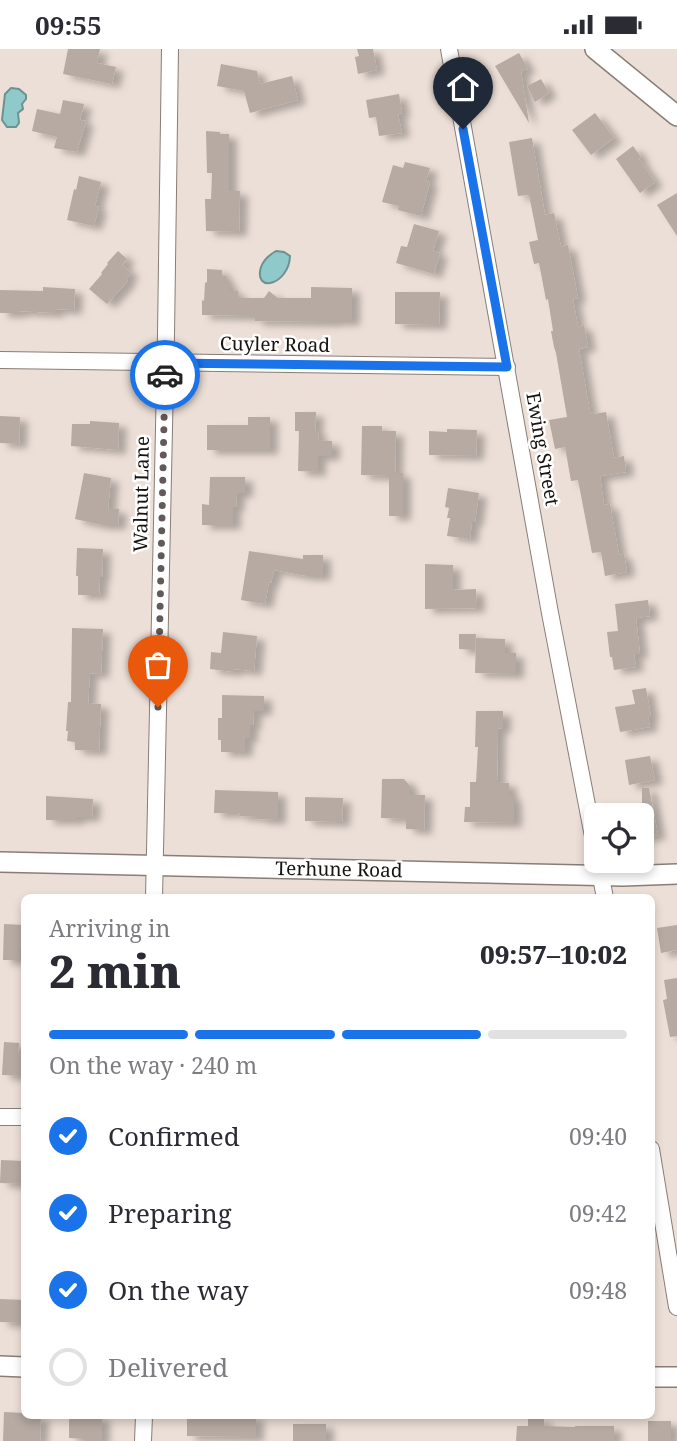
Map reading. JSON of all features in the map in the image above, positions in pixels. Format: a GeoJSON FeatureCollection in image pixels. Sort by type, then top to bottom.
{"type":"FeatureCollection","features":[{"type":"Feature","properties":{"kind":"street","name":"Walnut Lane"},"geometry":{"type":"LineString","coordinates":[[154,894],[170,49]]}},
{"type":"Feature","properties":{"kind":"street","name":"Ewing Street"},"geometry":{"type":"LineString","coordinates":[[449,49],[586,803]]}},
{"type":"Feature","properties":{"kind":"street"},"geometry":{"type":"LineString","coordinates":[[595,49],[677,116]]}},
{"type":"Feature","properties":{"kind":"street","name":"Cuyler Road"},"geometry":{"type":"LineString","coordinates":[[0,360],[507,367]]}},
{"type":"Feature","properties":{"kind":"street","name":"Terhune Road"},"geometry":{"type":"LineString","coordinates":[[0,862],[154,865],[584,864]]}},
{"type":"Feature","properties":{"kind":"street","name":"Ewing Street"},"geometry":{"type":"LineString","coordinates":[[600,873],[604,894]]}},
{"type":"Feature","properties":{"kind":"street","name":"Terhune Road"},"geometry":{"type":"LineString","coordinates":[[617,873],[623,876],[677,874]]}},
{"type":"Feature","properties":{"kind":"street"},"geometry":{"type":"LineString","coordinates":[[0,1117],[21,1117]]}},
{"type":"Feature","properties":{"kind":"street"},"geometry":{"type":"LineString","coordinates":[[655,1173],[677,1307]]}},
{"type":"Feature","properties":{"kind":"street"},"geometry":{"type":"LineString","coordinates":[[0,1366],[21,1367]]}},
{"type":"Feature","properties":{"kind":"street"},"geometry":{"type":"LineString","coordinates":[[655,1377],[677,1377]]}},
{"type":"Feature","properties":{"kind":"street"},"geometry":{"type":"LineString","coordinates":[[143,1441],[144,1419]]}},
{"type":"Feature","properties":{"kind":"water"},"geometry":{"type":"Polygon","coordinates":[[[11,88],[19,89],[26,95],[23,109],[18,113],[19,123],[16,127],[7,127],[2,120],[5,94],[11,88]]]}},
{"type":"Feature","properties":{"kind":"water"},"geometry":{"type":"Polygon","coordinates":[[[276,251],[290,256],[288,266],[278,279],[266,283],[260,275],[261,267],[267,257],[276,251]]]}},
{"type":"Feature","properties":{"kind":"building"},"geometry":{"type":"Polygon","coordinates":[[[68,49],[100,49],[97,63],[116,67],[112,84],[63,74],[68,49]]]}},
{"type":"Feature","properties":{"kind":"building"},"geometry":{"type":"Polygon","coordinates":[[[357,49],[373,49],[377,70],[358,74],[355,57],[359,56],[357,49]]]}},
{"type":"Feature","properties":{"kind":"building"},"geometry":{"type":"Polygon","coordinates":[[[519,53],[528,69],[521,71],[529,123],[495,66],[519,53]]]}},
{"type":"Feature","properties":{"kind":"building"},"geometry":{"type":"Polygon","coordinates":[[[221,64],[257,71],[260,84],[292,76],[298,100],[250,113],[244,91],[217,86],[221,64]]]}},
{"type":"Feature","properties":{"kind":"building"},"geometry":{"type":"Polygon","coordinates":[[[541,79],[549,93],[535,102],[527,86],[541,79]]]}},
{"type":"Feature","properties":{"kind":"building"},"geometry":{"type":"Polygon","coordinates":[[[399,94],[402,113],[398,114],[402,133],[379,136],[376,117],[369,118],[366,100],[399,94]]]}},
{"type":"Feature","properties":{"kind":"building"},"geometry":{"type":"Polygon","coordinates":[[[63,100],[84,104],[80,120],[86,121],[77,152],[54,148],[57,137],[32,131],[37,109],[60,114],[63,100]]]}},
{"type":"Feature","properties":{"kind":"building"},"geometry":{"type":"Polygon","coordinates":[[[595,113],[614,138],[591,155],[572,130],[595,113]]]}},
{"type":"Feature","properties":{"kind":"building"},"geometry":{"type":"Polygon","coordinates":[[[206,131],[229,134],[229,191],[240,191],[239,232],[206,231],[205,199],[211,199],[212,173],[207,173],[206,131]]]}},
{"type":"Feature","properties":{"kind":"building"},"geometry":{"type":"Polygon","coordinates":[[[532,138],[545,215],[554,213],[561,247],[568,245],[578,298],[573,299],[578,327],[584,325],[588,347],[579,349],[590,413],[606,412],[614,458],[624,456],[626,472],[600,476],[604,505],[610,504],[619,555],[624,554],[627,572],[605,576],[601,552],[592,553],[578,480],[571,481],[565,447],[555,449],[549,420],[567,417],[551,331],[548,299],[546,300],[539,263],[534,264],[529,242],[538,240],[529,195],[518,196],[509,142],[532,138]]]}},
{"type":"Feature","properties":{"kind":"building"},"geometry":{"type":"Polygon","coordinates":[[[633,146],[655,182],[640,193],[616,159],[633,146]]]}},
{"type":"Feature","properties":{"kind":"building"},"geometry":{"type":"Polygon","coordinates":[[[405,162],[430,168],[426,181],[430,182],[421,216],[398,210],[399,206],[382,202],[393,165],[403,168],[405,162]]]}},
{"type":"Feature","properties":{"kind":"building"},"geometry":{"type":"Polygon","coordinates":[[[79,176],[101,182],[95,206],[99,207],[94,226],[67,220],[79,176]]]}},
{"type":"Feature","properties":{"kind":"building"},"geometry":{"type":"Polygon","coordinates":[[[677,193],[677,236],[657,205],[677,193]]]}},
{"type":"Feature","properties":{"kind":"building"},"geometry":{"type":"Polygon","coordinates":[[[414,224],[439,231],[433,251],[440,253],[434,274],[396,263],[401,246],[407,247],[414,224]]]}},
{"type":"Feature","properties":{"kind":"building"},"geometry":{"type":"Polygon","coordinates":[[[118,251],[127,259],[122,265],[131,273],[126,279],[128,281],[107,304],[89,289],[118,251]]]}},
{"type":"Feature","properties":{"kind":"building"},"geometry":{"type":"Polygon","coordinates":[[[207,269],[222,270],[226,283],[230,283],[230,291],[238,291],[238,298],[264,298],[269,291],[278,298],[311,298],[311,287],[352,288],[352,321],[255,321],[255,316],[202,315],[207,269]]]}},
{"type":"Feature","properties":{"kind":"building"},"geometry":{"type":"Polygon","coordinates":[[[43,287],[75,289],[74,310],[56,309],[56,313],[0,313],[0,290],[43,291],[43,287]]]}},
{"type":"Feature","properties":{"kind":"building"},"geometry":{"type":"Polygon","coordinates":[[[395,292],[440,292],[439,325],[395,324],[395,292]]]}},
{"type":"Feature","properties":{"kind":"building"},"geometry":{"type":"Polygon","coordinates":[[[295,412],[316,412],[315,431],[319,431],[318,440],[332,441],[332,456],[318,456],[318,472],[298,471],[299,431],[295,431],[295,412]]]}},
{"type":"Feature","properties":{"kind":"building"},"geometry":{"type":"Polygon","coordinates":[[[0,416],[20,417],[19,444],[0,443],[0,416]]]}},
{"type":"Feature","properties":{"kind":"building"},"geometry":{"type":"Polygon","coordinates":[[[248,417],[270,417],[270,450],[207,450],[207,425],[248,425],[248,417]]]}},
{"type":"Feature","properties":{"kind":"building"},"geometry":{"type":"Polygon","coordinates":[[[90,421],[119,423],[118,450],[71,446],[72,424],[90,424],[90,421]]]}},
{"type":"Feature","properties":{"kind":"building"},"geometry":{"type":"Polygon","coordinates":[[[362,426],[382,426],[382,431],[396,431],[395,473],[403,473],[403,516],[389,516],[389,476],[361,475],[362,426]]]}},
{"type":"Feature","properties":{"kind":"building"},"geometry":{"type":"Polygon","coordinates":[[[447,429],[477,430],[476,456],[429,455],[429,431],[447,432],[447,429]]]}},
{"type":"Feature","properties":{"kind":"building"},"geometry":{"type":"Polygon","coordinates":[[[84,473],[111,478],[108,509],[119,509],[118,525],[102,525],[75,519],[84,473]]]}},
{"type":"Feature","properties":{"kind":"building"},"geometry":{"type":"Polygon","coordinates":[[[210,477],[245,477],[245,493],[237,493],[236,507],[233,507],[233,525],[202,525],[202,504],[209,505],[210,477]]]}},
{"type":"Feature","properties":{"kind":"building"},"geometry":{"type":"Polygon","coordinates":[[[448,488],[479,493],[470,539],[447,536],[450,518],[447,518],[449,508],[445,507],[448,488]]]}},
{"type":"Feature","properties":{"kind":"building"},"geometry":{"type":"Polygon","coordinates":[[[77,548],[103,549],[99,595],[78,595],[77,548]]]}},
{"type":"Feature","properties":{"kind":"building"},"geometry":{"type":"Polygon","coordinates":[[[249,551],[303,559],[303,555],[323,555],[323,576],[274,570],[265,604],[241,600],[249,551]]]}},
{"type":"Feature","properties":{"kind":"building"},"geometry":{"type":"Polygon","coordinates":[[[425,564],[453,565],[453,590],[476,589],[477,608],[425,609],[425,564]]]}},
{"type":"Feature","properties":{"kind":"building"},"geometry":{"type":"Polygon","coordinates":[[[648,600],[650,616],[636,618],[640,654],[634,654],[636,667],[614,670],[607,632],[618,631],[615,604],[648,600]]]}},
{"type":"Feature","properties":{"kind":"building"},"geometry":{"type":"Polygon","coordinates":[[[72,628],[103,629],[101,674],[90,673],[88,703],[101,704],[99,751],[75,750],[75,742],[67,741],[68,702],[71,702],[72,628]]]}},
{"type":"Feature","properties":{"kind":"building"},"geometry":{"type":"Polygon","coordinates":[[[223,632],[257,636],[254,671],[210,669],[211,652],[221,653],[223,632]]]}},
{"type":"Feature","properties":{"kind":"building"},"geometry":{"type":"Polygon","coordinates":[[[459,634],[476,634],[475,650],[459,649],[459,634]]]}},
{"type":"Feature","properties":{"kind":"building"},"geometry":{"type":"Polygon","coordinates":[[[476,638],[505,639],[505,653],[516,653],[516,674],[475,673],[476,638]]]}},
{"type":"Feature","properties":{"kind":"building"},"geometry":{"type":"Polygon","coordinates":[[[646,688],[650,727],[620,732],[615,707],[635,704],[632,690],[646,688]]]}},
{"type":"Feature","properties":{"kind":"building"},"geometry":{"type":"Polygon","coordinates":[[[222,695],[264,696],[264,711],[254,711],[250,738],[245,738],[245,752],[221,752],[218,718],[222,718],[222,695]]]}},
{"type":"Feature","properties":{"kind":"building"},"geometry":{"type":"Polygon","coordinates":[[[476,711],[503,711],[503,729],[498,728],[497,782],[509,783],[509,795],[513,795],[514,802],[514,823],[464,822],[465,807],[470,807],[470,782],[476,782],[476,711]]]}},
{"type":"Feature","properties":{"kind":"building"},"geometry":{"type":"Polygon","coordinates":[[[650,756],[655,780],[629,785],[625,760],[650,756]]]}},
{"type":"Feature","properties":{"kind":"building"},"geometry":{"type":"Polygon","coordinates":[[[382,779],[404,779],[410,786],[410,795],[425,795],[424,830],[406,829],[406,819],[381,818],[382,779]]]}},
{"type":"Feature","properties":{"kind":"building"},"geometry":{"type":"Polygon","coordinates":[[[642,788],[649,788],[652,803],[642,803],[642,788]]]}},
{"type":"Feature","properties":{"kind":"building"},"geometry":{"type":"Polygon","coordinates":[[[215,790],[278,792],[278,820],[239,816],[240,813],[214,813],[215,790]]]}},
{"type":"Feature","properties":{"kind":"building"},"geometry":{"type":"Polygon","coordinates":[[[46,796],[93,799],[92,817],[46,820],[46,796]]]}},
{"type":"Feature","properties":{"kind":"building"},"geometry":{"type":"Polygon","coordinates":[[[305,797],[343,798],[342,822],[305,821],[305,797]]]}},
{"type":"Feature","properties":{"kind":"building"},"geometry":{"type":"Polygon","coordinates":[[[654,814],[658,835],[654,836],[654,814]]]}},
{"type":"Feature","properties":{"kind":"building"},"geometry":{"type":"Polygon","coordinates":[[[4,924],[21,925],[20,960],[3,960],[4,924]]]}},
{"type":"Feature","properties":{"kind":"building"},"geometry":{"type":"Polygon","coordinates":[[[677,925],[677,950],[661,953],[657,928],[677,925]]]}},
{"type":"Feature","properties":{"kind":"building"},"geometry":{"type":"Polygon","coordinates":[[[677,978],[677,1036],[670,1037],[663,1000],[667,999],[664,980],[677,978]]]}},
{"type":"Feature","properties":{"kind":"building"},"geometry":{"type":"Polygon","coordinates":[[[4,1042],[19,1043],[21,1076],[2,1075],[4,1042]]]}},
{"type":"Feature","properties":{"kind":"building"},"geometry":{"type":"Polygon","coordinates":[[[1,1160],[21,1161],[21,1184],[0,1183],[1,1160]]]}},
{"type":"Feature","properties":{"kind":"building"},"geometry":{"type":"Polygon","coordinates":[[[0,1299],[21,1300],[21,1323],[0,1322],[0,1299]]]}},
{"type":"Feature","properties":{"kind":"building"},"geometry":{"type":"Polygon","coordinates":[[[4,1412],[21,1413],[21,1419],[41,1419],[40,1441],[3,1441],[4,1412]]]}},
{"type":"Feature","properties":{"kind":"building"},"geometry":{"type":"Polygon","coordinates":[[[69,1419],[102,1419],[102,1441],[69,1438],[69,1419]]]}},
{"type":"Feature","properties":{"kind":"building"},"geometry":{"type":"Polygon","coordinates":[[[187,1419],[256,1419],[256,1437],[187,1436],[187,1419]]]}},
{"type":"Feature","properties":{"kind":"building"},"geometry":{"type":"Polygon","coordinates":[[[528,1419],[544,1419],[544,1426],[614,1426],[614,1441],[516,1441],[517,1426],[528,1426],[528,1419]]]}},
{"type":"Feature","properties":{"kind":"building"},"geometry":{"type":"Polygon","coordinates":[[[648,1421],[671,1421],[671,1441],[648,1441],[648,1421]]]}},
{"type":"Feature","properties":{"kind":"building"},"geometry":{"type":"Polygon","coordinates":[[[293,1424],[326,1424],[326,1441],[293,1441],[293,1424]]]}},
{"type":"Feature","properties":{"kind":"way so far"},"geometry":{"type":"LineString","coordinates":[[158,707],[165,375]]}},
{"type":"Feature","properties":{"kind":"route"},"geometry":{"type":"LineString","coordinates":[[165,375],[165,363],[507,367],[463,129]]}}]}
